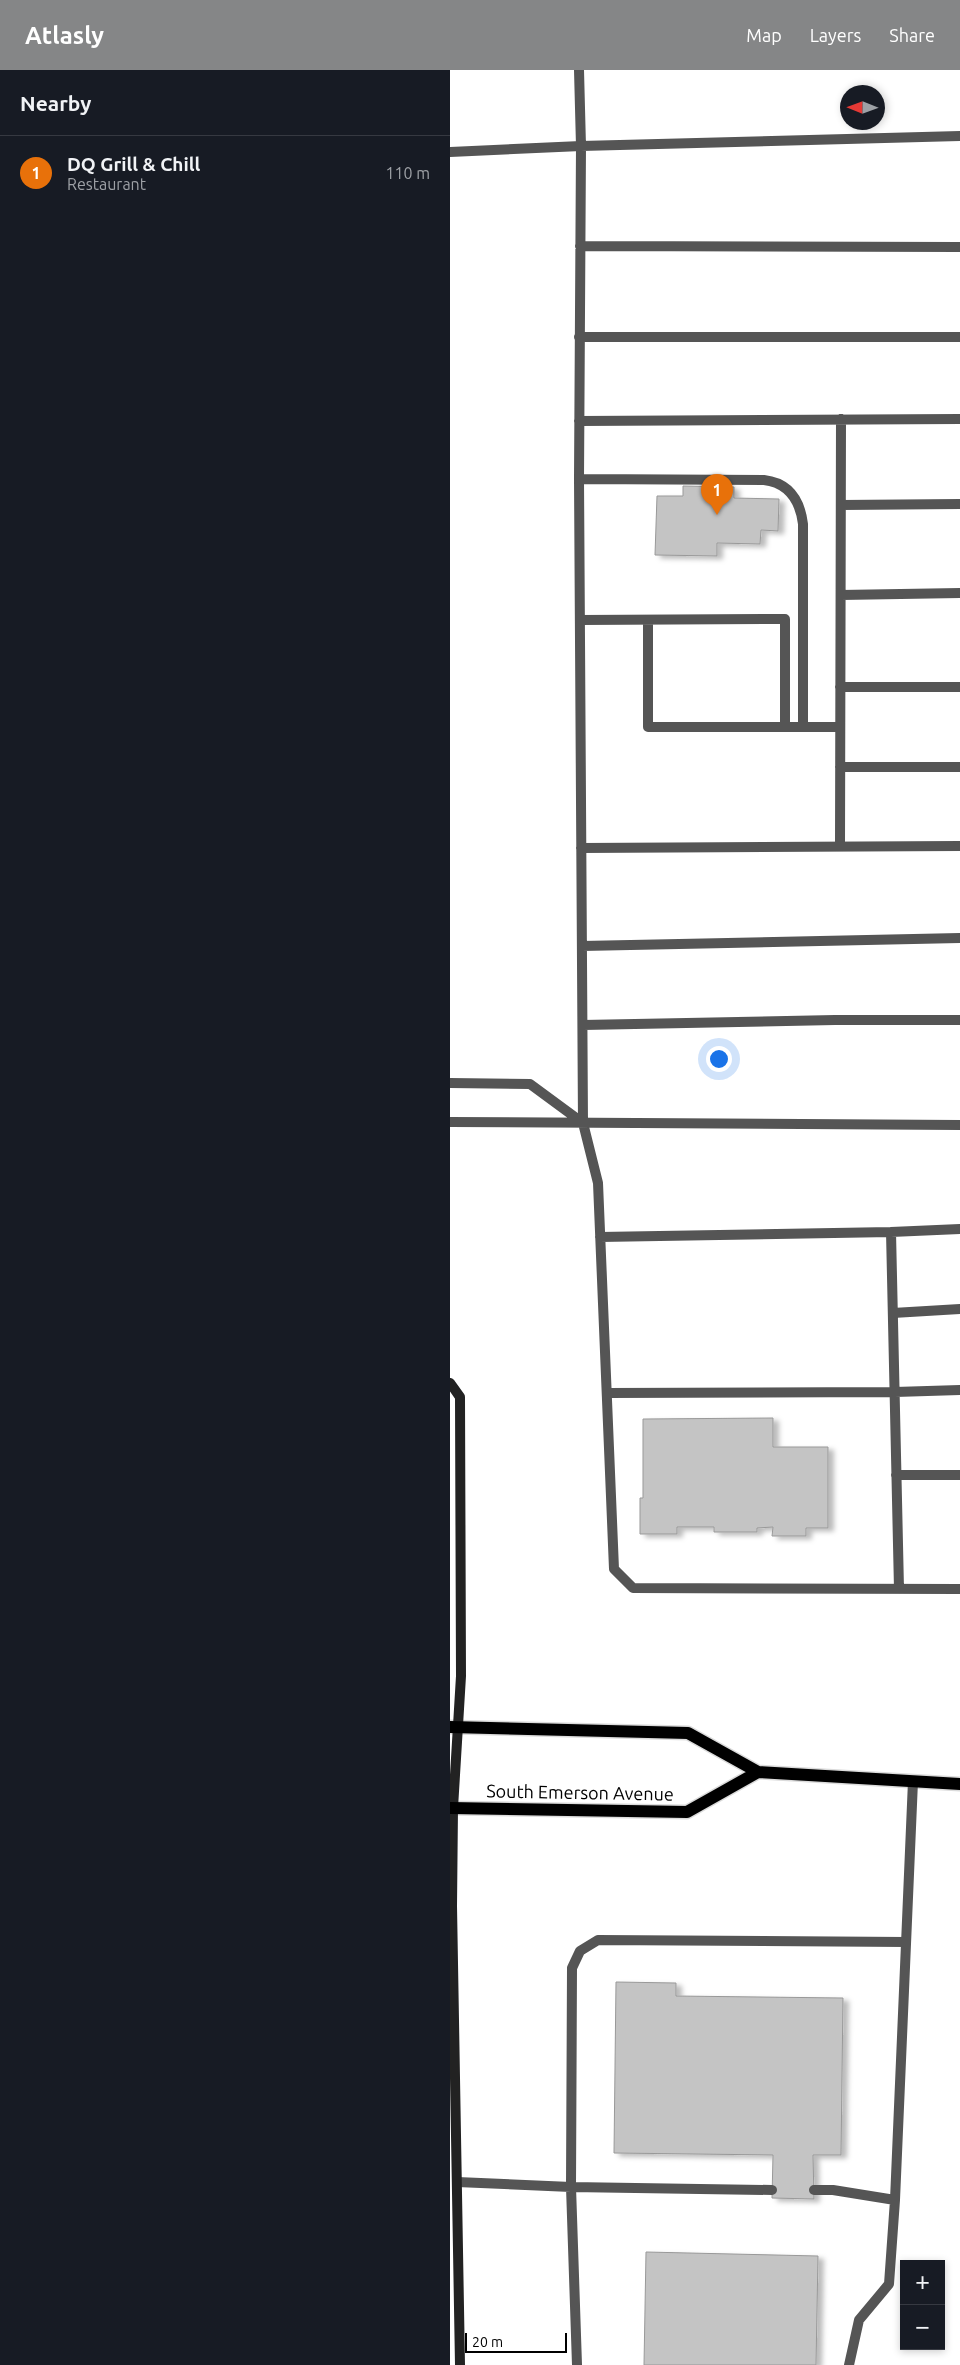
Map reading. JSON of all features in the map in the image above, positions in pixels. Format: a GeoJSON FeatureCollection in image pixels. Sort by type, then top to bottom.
{"type":"FeatureCollection","features":[{"type":"Feature","properties":{"kind":"main road"},"geometry":{"type":"LineString","coordinates":[[450,1383],[460,1397],[462,1552],[461,1676],[454,1727],[451,1808],[460,2365]]}},
{"type":"Feature","properties":{"kind":"main road"},"geometry":{"type":"LineString","coordinates":[[454,1727],[688,1733],[758,1772],[960,1784]]}},
{"type":"Feature","properties":{"kind":"main road","name":"South Emerson Avenue"},"geometry":{"type":"LineString","coordinates":[[451,1808],[686,1812],[758,1772]]}},
{"type":"Feature","properties":{"kind":"lane"},"geometry":{"type":"LineString","coordinates":[[579,70],[581,146],[579,479],[583,1123],[598,1183],[614,1569],[633,1588],[960,1589]]}},
{"type":"Feature","properties":{"kind":"lane"},"geometry":{"type":"LineString","coordinates":[[450,152],[581,146],[960,136]]}},
{"type":"Feature","properties":{"kind":"lane"},"geometry":{"type":"LineString","coordinates":[[580,246],[960,247]]}},
{"type":"Feature","properties":{"kind":"lane"},"geometry":{"type":"LineString","coordinates":[[579,337],[960,337]]}},
{"type":"Feature","properties":{"kind":"lane"},"geometry":{"type":"LineString","coordinates":[[840,846],[841,419]]}},
{"type":"Feature","properties":{"kind":"lane"},"geometry":{"type":"LineString","coordinates":[[579,421],[960,419]]}},
{"type":"Feature","properties":{"kind":"lane"},"geometry":{"type":"LineString","coordinates":[[579,479],[764,480],[780,484],[793,494],[801,510],[803,524],[803,727]]}},
{"type":"Feature","properties":{"kind":"lane"},"geometry":{"type":"LineString","coordinates":[[841,506],[960,504]]}},
{"type":"Feature","properties":{"kind":"lane"},"geometry":{"type":"LineString","coordinates":[[840,595],[960,593]]}},
{"type":"Feature","properties":{"kind":"lane"},"geometry":{"type":"LineString","coordinates":[[580,620],[784,619],[786,727]]}},
{"type":"Feature","properties":{"kind":"lane"},"geometry":{"type":"LineString","coordinates":[[648,620],[648,727],[840,727]]}},
{"type":"Feature","properties":{"kind":"lane"},"geometry":{"type":"LineString","coordinates":[[840,687],[960,687]]}},
{"type":"Feature","properties":{"kind":"lane"},"geometry":{"type":"LineString","coordinates":[[840,767],[960,768]]}},
{"type":"Feature","properties":{"kind":"lane"},"geometry":{"type":"LineString","coordinates":[[581,848],[960,846]]}},
{"type":"Feature","properties":{"kind":"lane"},"geometry":{"type":"LineString","coordinates":[[582,946],[960,938]]}},
{"type":"Feature","properties":{"kind":"lane"},"geometry":{"type":"LineString","coordinates":[[583,1026],[835,1020],[960,1020]]}},
{"type":"Feature","properties":{"kind":"lane"},"geometry":{"type":"LineString","coordinates":[[450,1083],[530,1084],[583,1123]]}},
{"type":"Feature","properties":{"kind":"lane"},"geometry":{"type":"LineString","coordinates":[[450,1122],[960,1124]]}},
{"type":"Feature","properties":{"kind":"lane"},"geometry":{"type":"LineString","coordinates":[[600,1237],[960,1229]]}},
{"type":"Feature","properties":{"kind":"lane"},"geometry":{"type":"LineString","coordinates":[[891,1232],[899,1589]]}},
{"type":"Feature","properties":{"kind":"lane"},"geometry":{"type":"LineString","coordinates":[[893,1313],[960,1309]]}},
{"type":"Feature","properties":{"kind":"lane"},"geometry":{"type":"LineString","coordinates":[[606,1393],[960,1390]]}},
{"type":"Feature","properties":{"kind":"lane"},"geometry":{"type":"LineString","coordinates":[[896,1475],[960,1475]]}},
{"type":"Feature","properties":{"kind":"lane"},"geometry":{"type":"LineString","coordinates":[[849,2365],[859,2320],[889,2284],[895,2200],[913,1782]]}},
{"type":"Feature","properties":{"kind":"lane"},"geometry":{"type":"LineString","coordinates":[[577,2365],[570,2186],[572,1968],[580,1951],[598,1940],[906,1942]]}},
{"type":"Feature","properties":{"kind":"lane"},"geometry":{"type":"LineString","coordinates":[[457,2182],[772,2190]]}},
{"type":"Feature","properties":{"kind":"lane"},"geometry":{"type":"LineString","coordinates":[[814,2190],[832,2190],[895,2200]]}},
{"type":"Feature","properties":{"kind":"building"},"geometry":{"type":"Polygon","coordinates":[[[683,486],[734,487],[734,498],[779,499],[778,531],[761,530],[760,544],[717,543],[717,556],[655,555],[657,496],[683,496],[683,486]]]}},
{"type":"Feature","properties":{"kind":"building"},"geometry":{"type":"Polygon","coordinates":[[[773,1418],[773,1447],[828,1447],[828,1528],[806,1528],[806,1536],[772,1536],[773,1527],[757,1528],[757,1532],[714,1532],[714,1527],[677,1527],[677,1534],[640,1534],[640,1498],[643,1498],[643,1419],[773,1418]]]}},
{"type":"Feature","properties":{"kind":"building"},"geometry":{"type":"Polygon","coordinates":[[[616,1982],[676,1983],[676,1996],[843,1998],[841,2155],[813,2155],[814,2199],[772,2198],[773,2155],[614,2153],[616,1982]]]}},
{"type":"Feature","properties":{"kind":"building"},"geometry":{"type":"Polygon","coordinates":[[[646,2252],[818,2256],[816,2365],[644,2365],[646,2252]]]}},
{"type":"Feature","properties":{"kind":"place","name":"DQ Grill & Chill"},"geometry":{"type":"Point","coordinates":[717,515]}}]}
